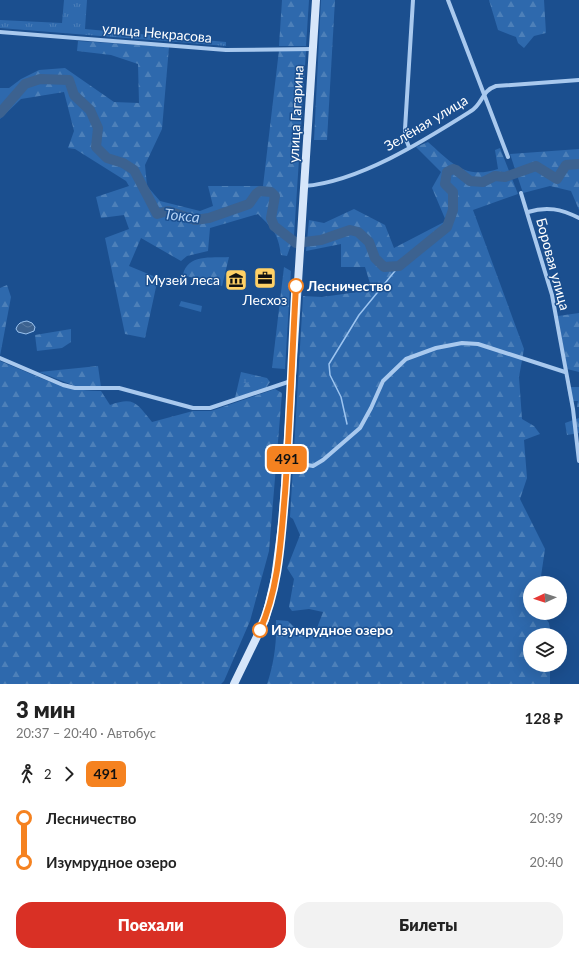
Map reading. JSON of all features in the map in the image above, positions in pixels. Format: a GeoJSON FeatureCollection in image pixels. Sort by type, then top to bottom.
{"type":"FeatureCollection","features":[{"type":"Feature","properties":{"kind":"main road","name":"улица Гагарина"},"geometry":{"type":"LineString","coordinates":[[234,684],[265,620],[275,578],[283,517],[300,230],[316,0]]}},
{"type":"Feature","properties":{"kind":"street"},"geometry":{"type":"LineString","coordinates":[[409,147],[405,137],[405,129],[413,0]]}},
{"type":"Feature","properties":{"kind":"street"},"geometry":{"type":"LineString","coordinates":[[448,0],[508,157]]}},
{"type":"Feature","properties":{"kind":"street","name":"улица Некрасова"},"geometry":{"type":"LineString","coordinates":[[0,32],[226,50],[313,49]]}},
{"type":"Feature","properties":{"kind":"street","name":"Зелёная улица"},"geometry":{"type":"LineString","coordinates":[[304,186],[331,181],[368,169],[473,110],[488,89],[496,86],[579,80]]}},
{"type":"Feature","properties":{"kind":"street","name":"Боровая улица"},"geometry":{"type":"LineString","coordinates":[[520,192],[528,212],[552,295],[573,410],[579,461]]}},
{"type":"Feature","properties":{"kind":"street"},"geometry":{"type":"LineString","coordinates":[[528,212],[540,208],[551,208],[564,211],[579,218]]}},
{"type":"Feature","properties":{"kind":"street"},"geometry":{"type":"LineString","coordinates":[[287,456],[302,464],[313,466],[323,460],[360,428],[383,381],[406,359],[436,348],[462,343],[478,344],[565,372]]}},
{"type":"Feature","properties":{"kind":"street"},"geometry":{"type":"LineString","coordinates":[[0,358],[69,386],[88,389],[119,388],[193,408],[210,408],[291,380]]}},
{"type":"Feature","properties":{"kind":"green space"},"geometry":{"type":"Polygon","coordinates":[[[64,0],[87,0],[85,29],[226,42],[226,46],[0,28],[0,20],[62,23],[64,0]]]}},
{"type":"Feature","properties":{"kind":"green space"},"geometry":{"type":"Polygon","coordinates":[[[282,0],[309,0],[306,46],[279,46],[282,0]]]}},
{"type":"Feature","properties":{"kind":"green space"},"geometry":{"type":"Polygon","coordinates":[[[321,0],[335,0],[327,140],[314,140],[321,0]]]}},
{"type":"Feature","properties":{"kind":"green space"},"geometry":{"type":"Polygon","coordinates":[[[489,0],[544,0],[546,33],[534,36],[524,48],[518,43],[516,37],[498,30],[489,0]]]}},
{"type":"Feature","properties":{"kind":"green space"},"geometry":{"type":"Polygon","coordinates":[[[78,41],[169,47],[162,129],[145,165],[147,186],[160,201],[200,211],[213,206],[208,186],[263,186],[279,50],[306,51],[294,236],[287,256],[281,255],[278,241],[274,232],[258,214],[210,228],[208,251],[187,256],[181,261],[141,238],[129,266],[158,278],[145,338],[125,334],[105,238],[129,229],[124,215],[101,218],[96,197],[129,186],[126,181],[75,149],[68,148],[74,131],[64,92],[21,99],[0,119],[0,88],[9,88],[21,79],[39,70],[65,68],[114,102],[139,103],[138,64],[111,55],[77,51],[78,41]]]}},
{"type":"Feature","properties":{"kind":"green space"},"geometry":{"type":"Polygon","coordinates":[[[428,142],[459,167],[467,171],[476,172],[486,172],[498,169],[495,150],[500,148],[518,194],[473,210],[524,349],[519,377],[522,419],[534,426],[540,434],[524,440],[527,478],[520,499],[545,549],[541,576],[523,576],[523,620],[547,620],[550,628],[523,628],[523,672],[550,672],[550,684],[267,684],[272,669],[276,636],[276,620],[288,621],[298,631],[317,628],[323,612],[309,609],[292,611],[289,607],[294,579],[287,568],[300,535],[293,519],[290,517],[303,296],[322,297],[372,290],[365,267],[341,267],[341,244],[306,251],[309,220],[324,223],[354,209],[385,225],[394,248],[446,221],[432,188],[441,172],[416,147],[428,142]]]}},
{"type":"Feature","properties":{"kind":"green space"},"geometry":{"type":"Polygon","coordinates":[[[579,149],[579,210],[571,191],[550,186],[523,193],[510,154],[579,149]]]}},
{"type":"Feature","properties":{"kind":"green space"},"geometry":{"type":"Polygon","coordinates":[[[229,257],[222,286],[183,275],[185,268],[189,263],[195,260],[201,258],[229,257]]]}},
{"type":"Feature","properties":{"kind":"green space"},"geometry":{"type":"Polygon","coordinates":[[[284,267],[291,271],[285,369],[272,368],[284,267]]]}},
{"type":"Feature","properties":{"kind":"green space"},"geometry":{"type":"Polygon","coordinates":[[[7,285],[11,297],[0,356],[0,288],[7,285]]]}},
{"type":"Feature","properties":{"kind":"green space"},"geometry":{"type":"Polygon","coordinates":[[[181,301],[202,306],[201,312],[179,306],[181,301]]]}},
{"type":"Feature","properties":{"kind":"green space"},"geometry":{"type":"Polygon","coordinates":[[[579,313],[579,372],[567,369],[558,316],[579,313]]]}},
{"type":"Feature","properties":{"kind":"green space"},"geometry":{"type":"Polygon","coordinates":[[[71,329],[71,342],[62,348],[37,351],[35,335],[71,329]]]}},
{"type":"Feature","properties":{"kind":"green space"},"geometry":{"type":"Polygon","coordinates":[[[0,361],[49,381],[75,389],[101,391],[110,405],[125,401],[135,403],[143,410],[152,422],[193,411],[211,411],[275,389],[282,393],[269,551],[250,621],[224,681],[221,684],[0,684],[0,361]]]}},
{"type":"Feature","properties":{"kind":"green space"},"geometry":{"type":"Polygon","coordinates":[[[98,366],[101,387],[75,386],[39,372],[98,366]]]}},
{"type":"Feature","properties":{"kind":"green space"},"geometry":{"type":"Polygon","coordinates":[[[241,372],[267,378],[270,382],[266,388],[235,398],[241,372]]]}},
{"type":"Feature","properties":{"kind":"green space"},"geometry":{"type":"Polygon","coordinates":[[[244,375],[264,379],[264,382],[256,384],[244,383],[242,380],[244,375]]]}},
{"type":"Feature","properties":{"kind":"green space"},"geometry":{"type":"Polygon","coordinates":[[[567,387],[579,387],[579,407],[577,407],[578,401],[570,401],[567,387]]]}},
{"type":"Feature","properties":{"kind":"green space"},"geometry":{"type":"Polygon","coordinates":[[[579,418],[579,433],[567,435],[565,423],[579,418]]]}},
{"type":"Feature","properties":{"kind":"water"},"geometry":{"type":"Polygon","coordinates":[[[27,321],[32,323],[35,327],[34,331],[26,334],[18,332],[16,329],[18,325],[21,322],[27,321]]]}},
{"type":"Feature","properties":{"kind":"waterway","name":"Токса"},"geometry":{"type":"LineString","coordinates":[[0,113],[25,84],[40,79],[69,80],[74,95],[90,110],[98,128],[96,147],[107,158],[123,163],[134,170],[157,214],[168,211],[195,220],[209,218],[249,204],[260,191],[271,192],[275,196],[271,218],[274,226],[296,243],[321,240],[350,230],[358,232],[369,242],[375,258],[384,267],[399,266],[447,227],[453,210],[453,192],[445,184],[447,172],[453,169],[470,181],[483,182],[495,176],[505,177],[536,166],[557,179],[566,165],[579,164]]}},
{"type":"Feature","properties":{"kind":"waterway"},"geometry":{"type":"LineString","coordinates":[[347,424],[341,397],[330,375],[329,364],[359,315],[399,266]]}},
{"type":"Feature","properties":{"kind":"bus line","name":"491"},"geometry":{"type":"LineString","coordinates":[[260,630],[265,620],[275,578],[283,517],[296,286]]}},
{"type":"Feature","properties":{"kind":"place","name":"Лесхоз"},"geometry":{"type":"Point","coordinates":[265,278]}},
{"type":"Feature","properties":{"kind":"place","name":"Музей леса"},"geometry":{"type":"Point","coordinates":[236,280]}},
{"type":"Feature","properties":{"kind":"place","name":"Лесничество"},"geometry":{"type":"Point","coordinates":[296,286]}},
{"type":"Feature","properties":{"kind":"place","name":"Изумрудное озеро"},"geometry":{"type":"Point","coordinates":[260,630]}}]}
